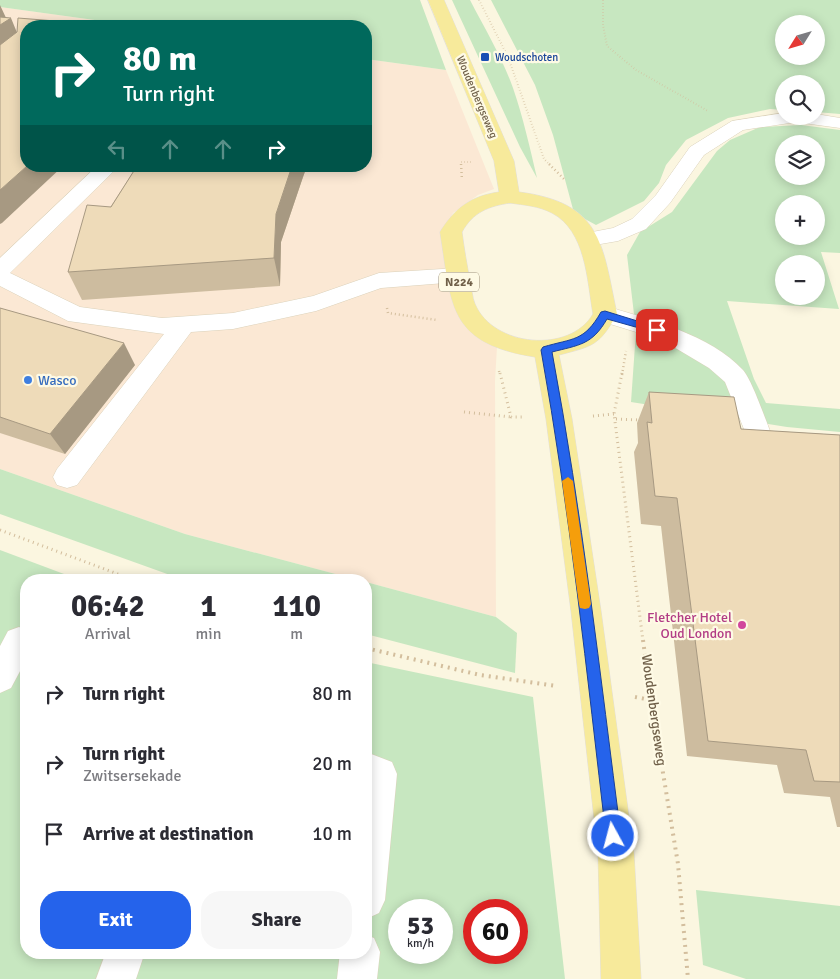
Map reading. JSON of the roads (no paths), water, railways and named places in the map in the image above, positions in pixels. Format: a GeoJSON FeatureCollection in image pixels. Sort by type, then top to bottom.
{"type":"FeatureCollection","features":[{"type":"Feature","properties":{"kind":"main road","name":"Woudenbergseweg"},"geometry":{"type":"LineString","coordinates":[[436,0],[504,161],[510,197]]}},
{"type":"Feature","properties":{"kind":"main road","name":"N224"},"geometry":{"type":"LineString","coordinates":[[510,197],[533,199],[549,203],[567,212],[581,225],[589,239],[605,314],[596,330],[580,341],[546,350],[514,345],[494,336],[474,322],[464,303],[451,232],[458,220],[471,208],[487,200],[510,197]]}},
{"type":"Feature","properties":{"kind":"main road"},"geometry":{"type":"LineString","coordinates":[[546,350],[560,429],[586,611],[616,854],[621,979]]}},
{"type":"Feature","properties":{"kind":"street"},"geometry":{"type":"LineString","coordinates":[[589,239],[618,234],[639,224],[663,199],[696,150],[738,125],[796,117],[840,123]]}},
{"type":"Feature","properties":{"kind":"street"},"geometry":{"type":"LineString","coordinates":[[0,270],[102,172]]}},
{"type":"Feature","properties":{"kind":"street"},"geometry":{"type":"LineString","coordinates":[[0,277],[76,315],[162,326],[233,321],[316,303],[379,281],[458,275]]}},
{"type":"Feature","properties":{"kind":"street"},"geometry":{"type":"LineString","coordinates":[[605,314],[670,334],[703,351],[735,377],[762,446],[840,453]]}},
{"type":"Feature","properties":{"kind":"street"},"geometry":{"type":"LineString","coordinates":[[67,477],[184,325]]}},
{"type":"Feature","properties":{"kind":"street"},"geometry":{"type":"LineString","coordinates":[[0,677],[20,642]]}},
{"type":"Feature","properties":{"kind":"street"},"geometry":{"type":"LineString","coordinates":[[372,771],[380,774],[372,846]]}},
{"type":"Feature","properties":{"kind":"street"},"geometry":{"type":"LineString","coordinates":[[116,979],[123,959]]}},
{"type":"Feature","properties":{"kind":"street"},"geometry":{"type":"LineString","coordinates":[[358,979],[359,959]]}},
{"type":"Feature","properties":{"kind":"place","name":"Woudschoten"},"geometry":{"type":"Point","coordinates":[485,57]}},
{"type":"Feature","properties":{"kind":"place","name":"Wasco"},"geometry":{"type":"Point","coordinates":[28,380]}},
{"type":"Feature","properties":{"kind":"place","name":"Fletcher Hotel Oud London"},"geometry":{"type":"Point","coordinates":[742,625]}}]}
